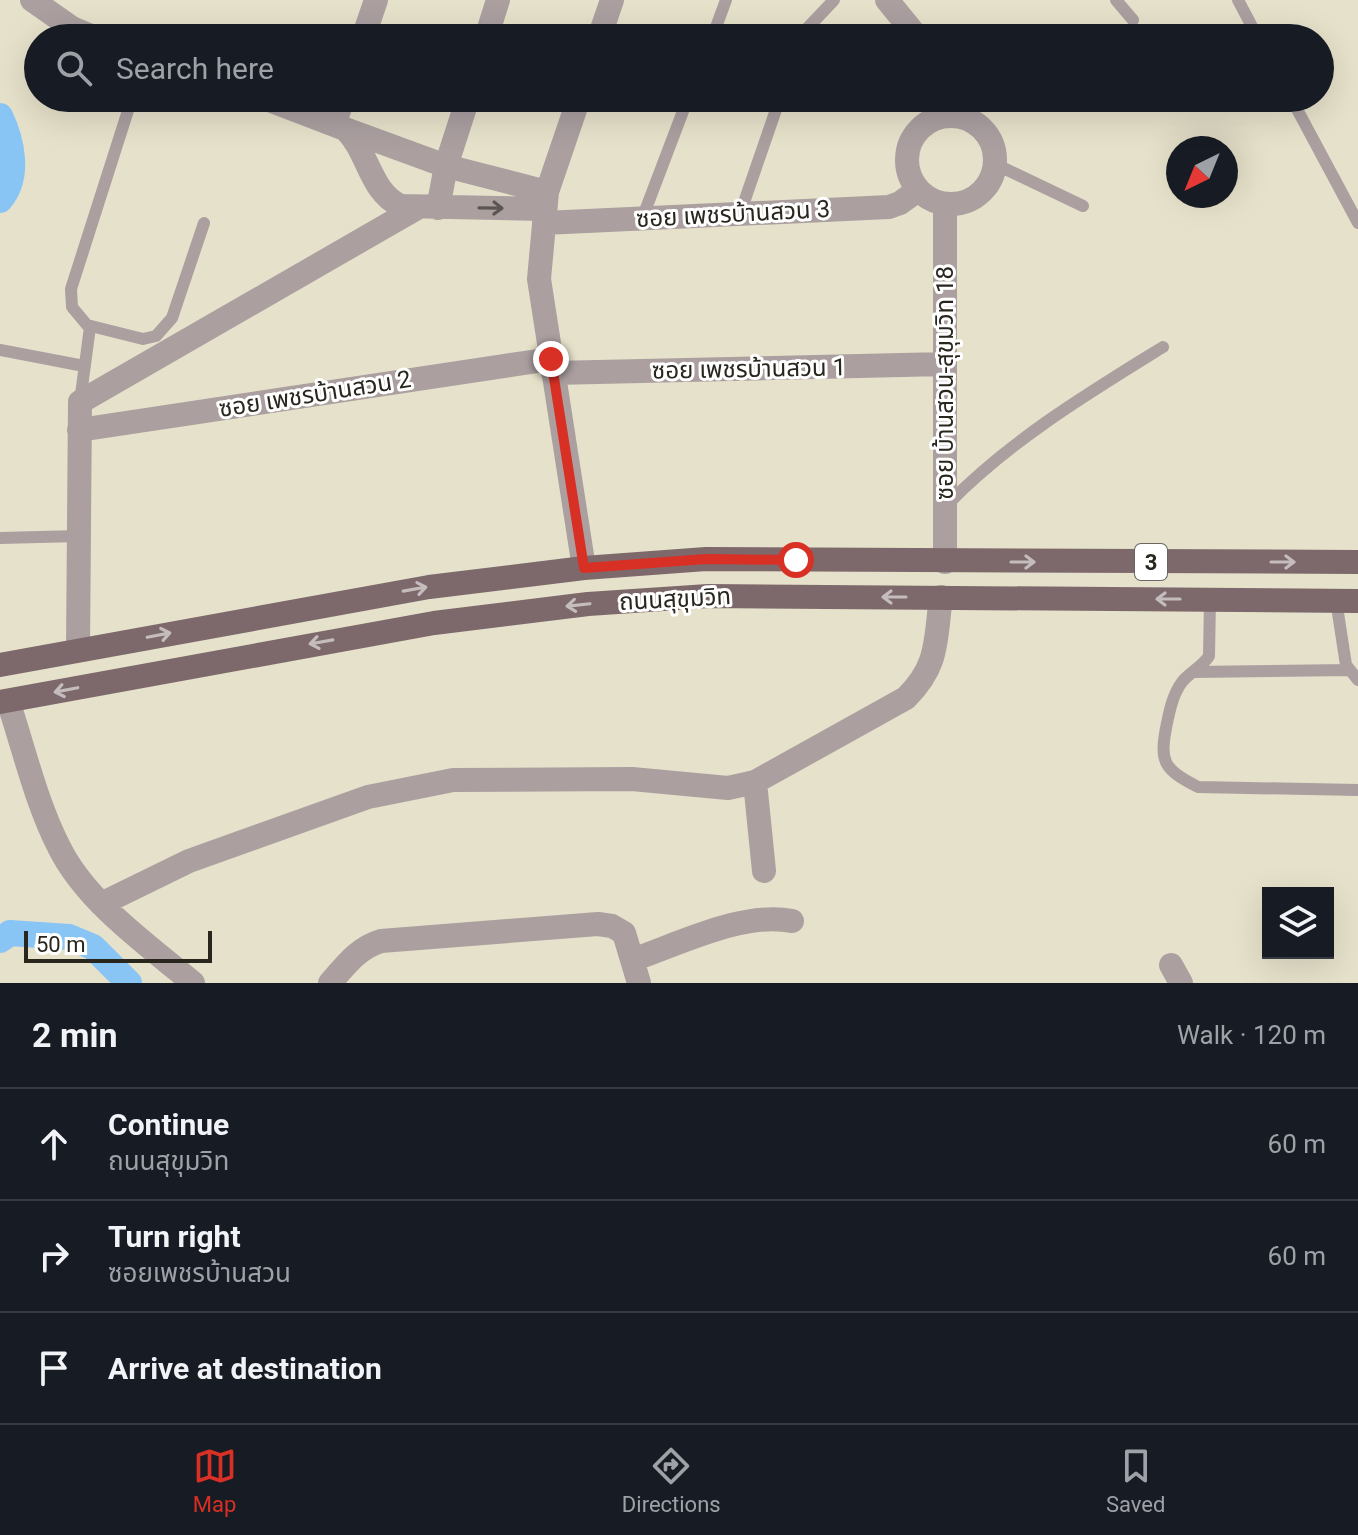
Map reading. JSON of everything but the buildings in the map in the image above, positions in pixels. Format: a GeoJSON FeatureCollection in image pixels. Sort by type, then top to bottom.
{"type":"FeatureCollection","features":[{"type":"Feature","properties":{"kind":"main road","name":"ถนนสุขุมวิท"},"geometry":{"type":"LineString","coordinates":[[0,665],[429,587],[584,568],[706,559],[1358,562]]}},
{"type":"Feature","properties":{"kind":"main road","name":"ถนนสุขุมวิท"},"geometry":{"type":"LineString","coordinates":[[4,702],[434,623],[588,604],[708,596],[1347,601]]}},
{"type":"Feature","properties":{"kind":"street"},"geometry":{"type":"LineString","coordinates":[[32,0],[66,24]]}},
{"type":"Feature","properties":{"kind":"street"},"geometry":{"type":"LineString","coordinates":[[368,24],[376,0]]}},
{"type":"Feature","properties":{"kind":"street"},"geometry":{"type":"LineString","coordinates":[[490,24],[498,0]]}},
{"type":"Feature","properties":{"kind":"street"},"geometry":{"type":"LineString","coordinates":[[604,24],[612,0]]}},
{"type":"Feature","properties":{"kind":"street"},"geometry":{"type":"LineString","coordinates":[[887,0],[907,24]]}},
{"type":"Feature","properties":{"kind":"street"},"geometry":{"type":"LineString","coordinates":[[302,112],[446,166],[545,208]]}},
{"type":"Feature","properties":{"kind":"street"},"geometry":{"type":"LineString","coordinates":[[340,126],[342,112]]}},
{"type":"Feature","properties":{"kind":"street"},"geometry":{"type":"LineString","coordinates":[[78,650],[80,402],[427,208],[446,166],[463,112]]}},
{"type":"Feature","properties":{"kind":"street"},"geometry":{"type":"LineString","coordinates":[[575,112],[545,208],[539,279],[584,568]]}},
{"type":"Feature","properties":{"kind":"street"},"geometry":{"type":"LineString","coordinates":[[953,112],[922,127],[908,151],[907,165],[918,190],[945,204],[973,198],[992,177],[995,164],[990,140],[963,112]]}},
{"type":"Feature","properties":{"kind":"street"},"geometry":{"type":"LineString","coordinates":[[340,126],[354,139],[387,197],[401,206],[545,208]]}},
{"type":"Feature","properties":{"kind":"street","name":"ซอย เพชรบ้านสวน 3"},"geometry":{"type":"LineString","coordinates":[[545,208],[642,219],[889,207],[918,190]]}},
{"type":"Feature","properties":{"kind":"street","name":"ซอย บ้านสวน-สุขุมวิท 18"},"geometry":{"type":"LineString","coordinates":[[945,204],[945,562]]}},
{"type":"Feature","properties":{"kind":"street","name":"ซอย เพชรบ้านสวน 1"},"geometry":{"type":"LineString","coordinates":[[552,366],[945,364]]}},
{"type":"Feature","properties":{"kind":"street","name":"ซอย เพชรบ้านสวน 2"},"geometry":{"type":"LineString","coordinates":[[79,430],[552,366]]}},
{"type":"Feature","properties":{"kind":"street"},"geometry":{"type":"LineString","coordinates":[[101,904],[189,861],[368,797],[453,780],[632,779],[728,788],[755,782],[846,733],[915,690],[932,662],[941,597]]}},
{"type":"Feature","properties":{"kind":"street"},"geometry":{"type":"LineString","coordinates":[[4,702],[60,850],[101,904],[193,983]]}},
{"type":"Feature","properties":{"kind":"street"},"geometry":{"type":"LineString","coordinates":[[755,782],[764,871]]}},
{"type":"Feature","properties":{"kind":"street"},"geometry":{"type":"LineString","coordinates":[[330,983],[356,954],[368,945],[381,941],[598,924],[612,926],[624,933],[636,971],[747,920],[774,917],[792,921]]}},
{"type":"Feature","properties":{"kind":"lane"},"geometry":{"type":"LineString","coordinates":[[717,24],[726,0]]}},
{"type":"Feature","properties":{"kind":"lane"},"geometry":{"type":"LineString","coordinates":[[811,24],[834,0]]}},
{"type":"Feature","properties":{"kind":"lane"},"geometry":{"type":"LineString","coordinates":[[1116,0],[1133,20]]}},
{"type":"Feature","properties":{"kind":"lane"},"geometry":{"type":"LineString","coordinates":[[1238,0],[1251,24]]}},
{"type":"Feature","properties":{"kind":"lane"},"geometry":{"type":"LineString","coordinates":[[128,112],[70,292],[75,312],[90,327],[143,339],[156,336],[172,318],[204,223]]}},
{"type":"Feature","properties":{"kind":"lane"},"geometry":{"type":"LineString","coordinates":[[642,219],[683,112]]}},
{"type":"Feature","properties":{"kind":"lane"},"geometry":{"type":"LineString","coordinates":[[740,214],[775,112]]}},
{"type":"Feature","properties":{"kind":"lane"},"geometry":{"type":"LineString","coordinates":[[1299,112],[1358,223]]}},
{"type":"Feature","properties":{"kind":"lane"},"geometry":{"type":"LineString","coordinates":[[995,164],[1083,206]]}},
{"type":"Feature","properties":{"kind":"lane"},"geometry":{"type":"LineString","coordinates":[[80,402],[90,327]]}},
{"type":"Feature","properties":{"kind":"lane"},"geometry":{"type":"LineString","coordinates":[[946,506],[974,476],[1067,407],[1163,347]]}},
{"type":"Feature","properties":{"kind":"lane"},"geometry":{"type":"LineString","coordinates":[[0,350],[84,366]]}},
{"type":"Feature","properties":{"kind":"lane"},"geometry":{"type":"LineString","coordinates":[[0,538],[79,536]]}},
{"type":"Feature","properties":{"kind":"lane"},"geometry":{"type":"LineString","coordinates":[[1210,599],[1209,656],[1179,686],[1171,703],[1162,749],[1165,763],[1179,777],[1198,787],[1358,790]]}},
{"type":"Feature","properties":{"kind":"lane"},"geometry":{"type":"LineString","coordinates":[[1347,601],[1346,665],[1354,675]]}},
{"type":"Feature","properties":{"kind":"lane"},"geometry":{"type":"LineString","coordinates":[[1193,672],[1354,675]]}},
{"type":"Feature","properties":{"kind":"waterway"},"geometry":{"type":"LineString","coordinates":[[0,116],[12,159],[10,181],[0,200]]}},
{"type":"Feature","properties":{"kind":"waterway"},"geometry":{"type":"LineString","coordinates":[[0,940],[10,933],[69,937],[93,947],[129,983]]}},
{"type":"Feature","properties":{"kind":"route"},"geometry":{"type":"LineString","coordinates":[[551,359],[584,568],[706,559],[796,560]]}}]}
